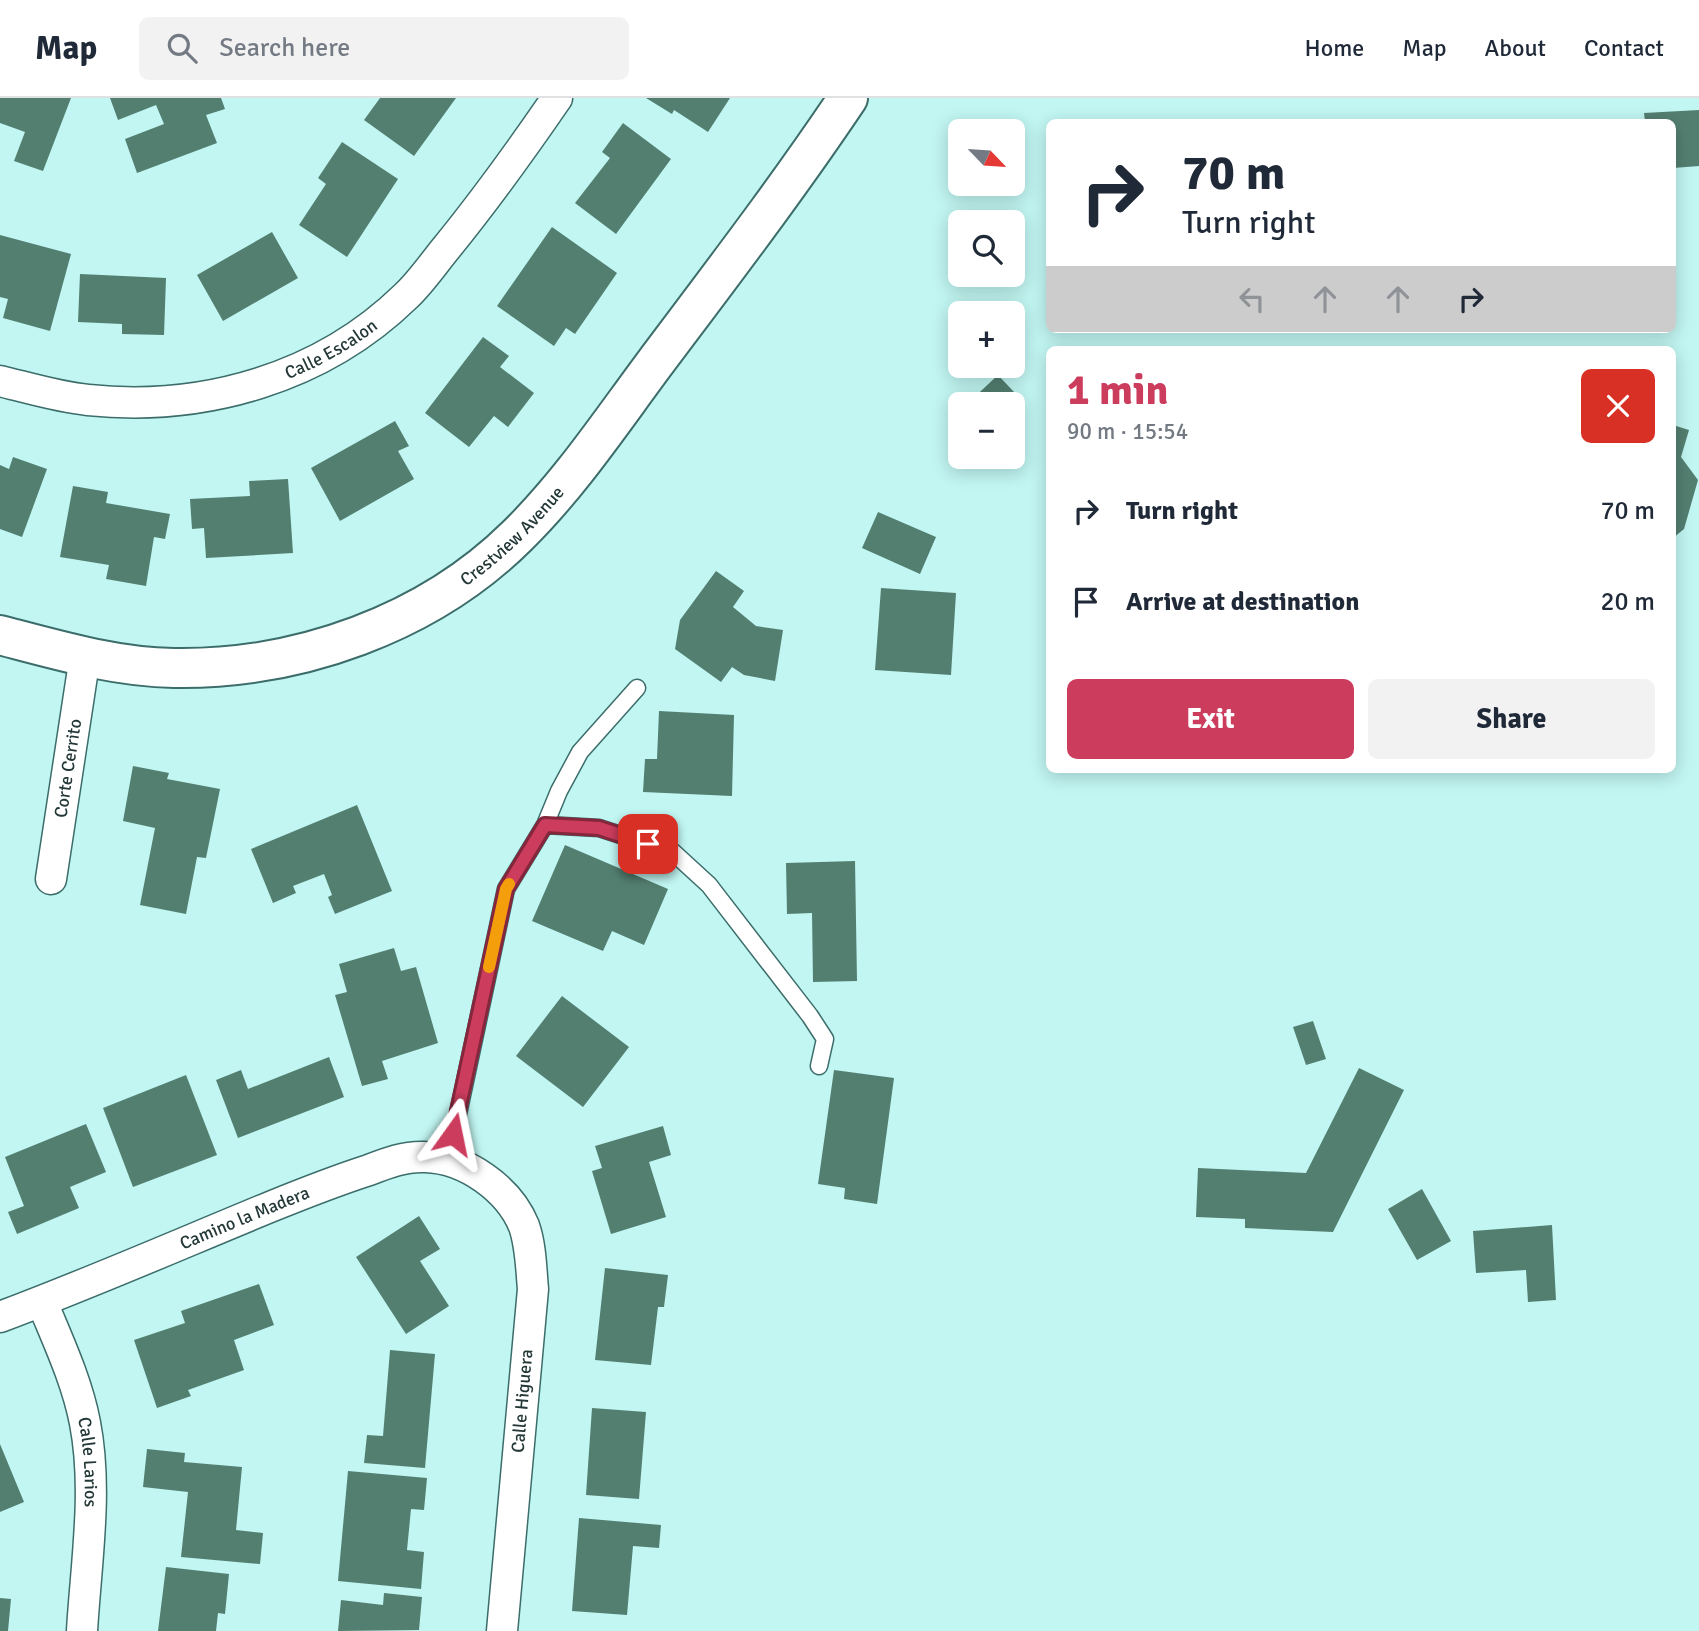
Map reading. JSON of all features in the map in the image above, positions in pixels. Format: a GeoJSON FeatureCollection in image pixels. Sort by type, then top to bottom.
{"type":"FeatureCollection","features":[{"type":"Feature","properties":{"kind":"street","name":"Calle Escalon"},"geometry":{"type":"LineString","coordinates":[[0,381],[54,395],[89,400],[156,402],[200,397],[257,384],[306,367],[330,355],[383,317],[408,294],[484,202],[557,98]]}},
{"type":"Feature","properties":{"kind":"street","name":"Crestview Avenue"},"geometry":{"type":"LineString","coordinates":[[0,635],[85,656],[132,664],[174,668],[241,664],[292,656],[340,642],[389,622],[431,600],[474,572],[515,538],[566,481],[788,185],[848,98]]}},
{"type":"Feature","properties":{"kind":"street","name":"Corte Cerrito"},"geometry":{"type":"LineString","coordinates":[[51,879],[85,656]]}},
{"type":"Feature","properties":{"kind":"street","name":"Camino la Madera"},"geometry":{"type":"LineString","coordinates":[[0,1317],[328,1183],[403,1158],[427,1157],[448,1161],[469,1169],[492,1183]]}},
{"type":"Feature","properties":{"kind":"street","name":"Calle Higuera"},"geometry":{"type":"LineString","coordinates":[[492,1183],[512,1204],[523,1226],[529,1244],[533,1289],[502,1631]]}},
{"type":"Feature","properties":{"kind":"street","name":"Calle Larios"},"geometry":{"type":"LineString","coordinates":[[42,1301],[77,1389],[90,1454],[91,1487],[82,1631]]}},
{"type":"Feature","properties":{"kind":"lane"},"geometry":{"type":"LineString","coordinates":[[448,1161],[506,889],[545,825],[580,752],[637,688]]}},
{"type":"Feature","properties":{"kind":"lane"},"geometry":{"type":"LineString","coordinates":[[545,825],[599,828],[673,852],[709,885],[810,1016],[825,1039],[819,1066]]}},
{"type":"Feature","properties":{"kind":"building"},"geometry":{"type":"Polygon","coordinates":[[[0,98],[71,98],[43,171],[14,161],[25,132],[0,123],[0,98]]]}},
{"type":"Feature","properties":{"kind":"building"},"geometry":{"type":"Polygon","coordinates":[[[110,98],[221,98],[225,109],[206,115],[217,143],[137,173],[125,139],[164,124],[156,105],[118,120],[110,98]]]}},
{"type":"Feature","properties":{"kind":"building"},"geometry":{"type":"Polygon","coordinates":[[[380,98],[456,98],[414,156],[364,120],[380,98]]]}},
{"type":"Feature","properties":{"kind":"building"},"geometry":{"type":"Polygon","coordinates":[[[646,98],[730,98],[708,132],[674,110],[672,114],[646,98]]]}},
{"type":"Feature","properties":{"kind":"building"},"geometry":{"type":"Polygon","coordinates":[[[1699,110],[1699,166],[1676,168],[1676,119],[1645,119],[1644,113],[1699,110]]]}},
{"type":"Feature","properties":{"kind":"building"},"geometry":{"type":"Polygon","coordinates":[[[623,123],[671,159],[616,234],[575,203],[610,158],[602,152],[623,123]]]}},
{"type":"Feature","properties":{"kind":"building"},"geometry":{"type":"Polygon","coordinates":[[[342,142],[398,179],[347,257],[299,225],[326,184],[318,178],[342,142]]]}},
{"type":"Feature","properties":{"kind":"building"},"geometry":{"type":"Polygon","coordinates":[[[552,227],[617,273],[575,334],[566,328],[554,346],[497,306],[552,227]]]}},
{"type":"Feature","properties":{"kind":"building"},"geometry":{"type":"Polygon","coordinates":[[[272,232],[298,278],[223,321],[197,275],[272,232]]]}},
{"type":"Feature","properties":{"kind":"building"},"geometry":{"type":"Polygon","coordinates":[[[0,235],[71,254],[50,331],[3,318],[8,299],[0,297],[0,235]]]}},
{"type":"Feature","properties":{"kind":"building"},"geometry":{"type":"Polygon","coordinates":[[[80,274],[166,278],[164,335],[122,334],[122,324],[78,322],[80,274]]]}},
{"type":"Feature","properties":{"kind":"building"},"geometry":{"type":"Polygon","coordinates":[[[483,337],[509,356],[500,367],[534,393],[508,427],[494,416],[469,447],[425,413],[483,337]]]}},
{"type":"Feature","properties":{"kind":"building"},"geometry":{"type":"Polygon","coordinates":[[[995,378],[1001,378],[1014,392],[980,392],[995,378]]]}},
{"type":"Feature","properties":{"kind":"building"},"geometry":{"type":"Polygon","coordinates":[[[395,421],[409,446],[398,451],[414,479],[340,521],[311,468],[395,421]]]}},
{"type":"Feature","properties":{"kind":"building"},"geometry":{"type":"Polygon","coordinates":[[[1676,426],[1689,430],[1681,457],[1698,480],[1684,529],[1676,536],[1676,426]]]}},
{"type":"Feature","properties":{"kind":"building"},"geometry":{"type":"Polygon","coordinates":[[[13,457],[47,469],[22,537],[0,529],[0,465],[9,469],[13,457]]]}},
{"type":"Feature","properties":{"kind":"building"},"geometry":{"type":"Polygon","coordinates":[[[288,479],[293,553],[206,558],[204,528],[192,529],[190,499],[250,496],[249,481],[288,479]]]}},
{"type":"Feature","properties":{"kind":"building"},"geometry":{"type":"Polygon","coordinates":[[[73,486],[108,492],[106,503],[170,514],[165,539],[154,537],[146,586],[106,579],[109,565],[60,557],[73,486]]]}},
{"type":"Feature","properties":{"kind":"building"},"geometry":{"type":"Polygon","coordinates":[[[878,512],[936,537],[920,574],[862,548],[878,512]]]}},
{"type":"Feature","properties":{"kind":"building"},"geometry":{"type":"Polygon","coordinates":[[[716,571],[744,591],[733,607],[756,626],[783,630],[775,681],[744,675],[732,667],[721,682],[675,649],[680,620],[716,571]]]}},
{"type":"Feature","properties":{"kind":"building"},"geometry":{"type":"Polygon","coordinates":[[[881,588],[956,593],[951,675],[875,670],[881,588]]]}},
{"type":"Feature","properties":{"kind":"building"},"geometry":{"type":"Polygon","coordinates":[[[659,711],[734,715],[732,796],[643,792],[645,759],[657,759],[659,711]]]}},
{"type":"Feature","properties":{"kind":"building"},"geometry":{"type":"Polygon","coordinates":[[[133,766],[169,773],[167,779],[220,789],[206,858],[197,857],[186,914],[140,905],[155,828],[123,821],[133,766]]]}},
{"type":"Feature","properties":{"kind":"building"},"geometry":{"type":"Polygon","coordinates":[[[357,805],[392,891],[335,914],[328,897],[332,895],[324,874],[293,886],[296,893],[273,903],[251,849],[357,805]]]}},
{"type":"Feature","properties":{"kind":"building"},"geometry":{"type":"Polygon","coordinates":[[[565,845],[668,889],[644,945],[612,931],[603,951],[532,921],[565,845]]]}},
{"type":"Feature","properties":{"kind":"building"},"geometry":{"type":"Polygon","coordinates":[[[855,861],[857,981],[813,982],[812,913],[787,914],[786,863],[855,861]]]}},
{"type":"Feature","properties":{"kind":"building"},"geometry":{"type":"Polygon","coordinates":[[[394,948],[401,971],[416,967],[438,1043],[382,1061],[388,1079],[362,1086],[335,995],[347,992],[339,964],[394,948]]]}},
{"type":"Feature","properties":{"kind":"building"},"geometry":{"type":"Polygon","coordinates":[[[562,996],[629,1047],[583,1107],[516,1056],[562,996]]]}},
{"type":"Feature","properties":{"kind":"building"},"geometry":{"type":"Polygon","coordinates":[[[1313,1021],[1326,1059],[1306,1065],[1293,1027],[1313,1021]]]}},
{"type":"Feature","properties":{"kind":"building"},"geometry":{"type":"Polygon","coordinates":[[[329,1057],[344,1097],[238,1138],[216,1080],[241,1070],[248,1089],[329,1057]]]}},
{"type":"Feature","properties":{"kind":"building"},"geometry":{"type":"Polygon","coordinates":[[[1359,1068],[1404,1090],[1333,1232],[1245,1228],[1245,1219],[1196,1217],[1198,1168],[1306,1173],[1359,1068]]]}},
{"type":"Feature","properties":{"kind":"building"},"geometry":{"type":"Polygon","coordinates":[[[834,1070],[894,1078],[877,1204],[844,1199],[845,1188],[818,1184],[834,1070]]]}},
{"type":"Feature","properties":{"kind":"building"},"geometry":{"type":"Polygon","coordinates":[[[186,1075],[217,1155],[133,1187],[103,1108],[186,1075]]]}},
{"type":"Feature","properties":{"kind":"building"},"geometry":{"type":"Polygon","coordinates":[[[86,1124],[106,1172],[70,1187],[79,1208],[17,1234],[8,1212],[24,1206],[5,1157],[86,1124]]]}},
{"type":"Feature","properties":{"kind":"building"},"geometry":{"type":"Polygon","coordinates":[[[663,1126],[671,1155],[649,1162],[666,1217],[611,1234],[592,1171],[602,1168],[595,1146],[663,1126]]]}},
{"type":"Feature","properties":{"kind":"building"},"geometry":{"type":"Polygon","coordinates":[[[1422,1189],[1451,1241],[1417,1260],[1388,1209],[1422,1189]]]}},
{"type":"Feature","properties":{"kind":"building"},"geometry":{"type":"Polygon","coordinates":[[[419,1216],[440,1249],[420,1261],[449,1306],[406,1334],[356,1257],[419,1216]]]}},
{"type":"Feature","properties":{"kind":"building"},"geometry":{"type":"Polygon","coordinates":[[[1552,1225],[1556,1300],[1528,1302],[1526,1270],[1476,1273],[1473,1231],[1552,1225]]]}},
{"type":"Feature","properties":{"kind":"building"},"geometry":{"type":"Polygon","coordinates":[[[605,1268],[668,1275],[664,1307],[658,1307],[651,1365],[595,1360],[605,1268]]]}},
{"type":"Feature","properties":{"kind":"building"},"geometry":{"type":"Polygon","coordinates":[[[259,1284],[274,1325],[234,1340],[244,1370],[188,1390],[191,1396],[157,1408],[134,1340],[185,1323],[181,1311],[259,1284]]]}},
{"type":"Feature","properties":{"kind":"building"},"geometry":{"type":"Polygon","coordinates":[[[390,1350],[435,1354],[425,1468],[364,1463],[367,1435],[383,1436],[390,1350]]]}},
{"type":"Feature","properties":{"kind":"building"},"geometry":{"type":"Polygon","coordinates":[[[592,1408],[646,1412],[639,1499],[586,1495],[592,1408]]]}},
{"type":"Feature","properties":{"kind":"building"},"geometry":{"type":"Polygon","coordinates":[[[0,1444],[24,1502],[0,1512],[0,1444]]]}},
{"type":"Feature","properties":{"kind":"building"},"geometry":{"type":"Polygon","coordinates":[[[147,1449],[185,1453],[184,1462],[242,1467],[236,1530],[263,1533],[260,1564],[181,1557],[188,1492],[143,1487],[147,1449]]]}},
{"type":"Feature","properties":{"kind":"building"},"geometry":{"type":"Polygon","coordinates":[[[348,1471],[427,1478],[424,1510],[411,1509],[407,1550],[424,1552],[421,1589],[338,1581],[348,1471]]]}},
{"type":"Feature","properties":{"kind":"building"},"geometry":{"type":"Polygon","coordinates":[[[579,1518],[661,1525],[659,1548],[633,1546],[627,1615],[572,1611],[579,1518]]]}},
{"type":"Feature","properties":{"kind":"building"},"geometry":{"type":"Polygon","coordinates":[[[166,1567],[229,1574],[225,1614],[218,1613],[216,1631],[158,1631],[166,1567]]]}},
{"type":"Feature","properties":{"kind":"building"},"geometry":{"type":"Polygon","coordinates":[[[384,1593],[422,1597],[419,1630],[338,1631],[341,1600],[383,1605],[384,1593]]]}},
{"type":"Feature","properties":{"kind":"building"},"geometry":{"type":"Polygon","coordinates":[[[0,1598],[11,1599],[8,1631],[0,1631],[0,1598]]]}},
{"type":"Feature","properties":{"kind":"slow traffic"},"geometry":{"type":"LineString","coordinates":[[489,967],[509,884]]}},
{"type":"Feature","properties":{"kind":"route"},"geometry":{"type":"LineString","coordinates":[[453,1134],[506,889],[545,825],[599,828],[648,844]]}}]}
